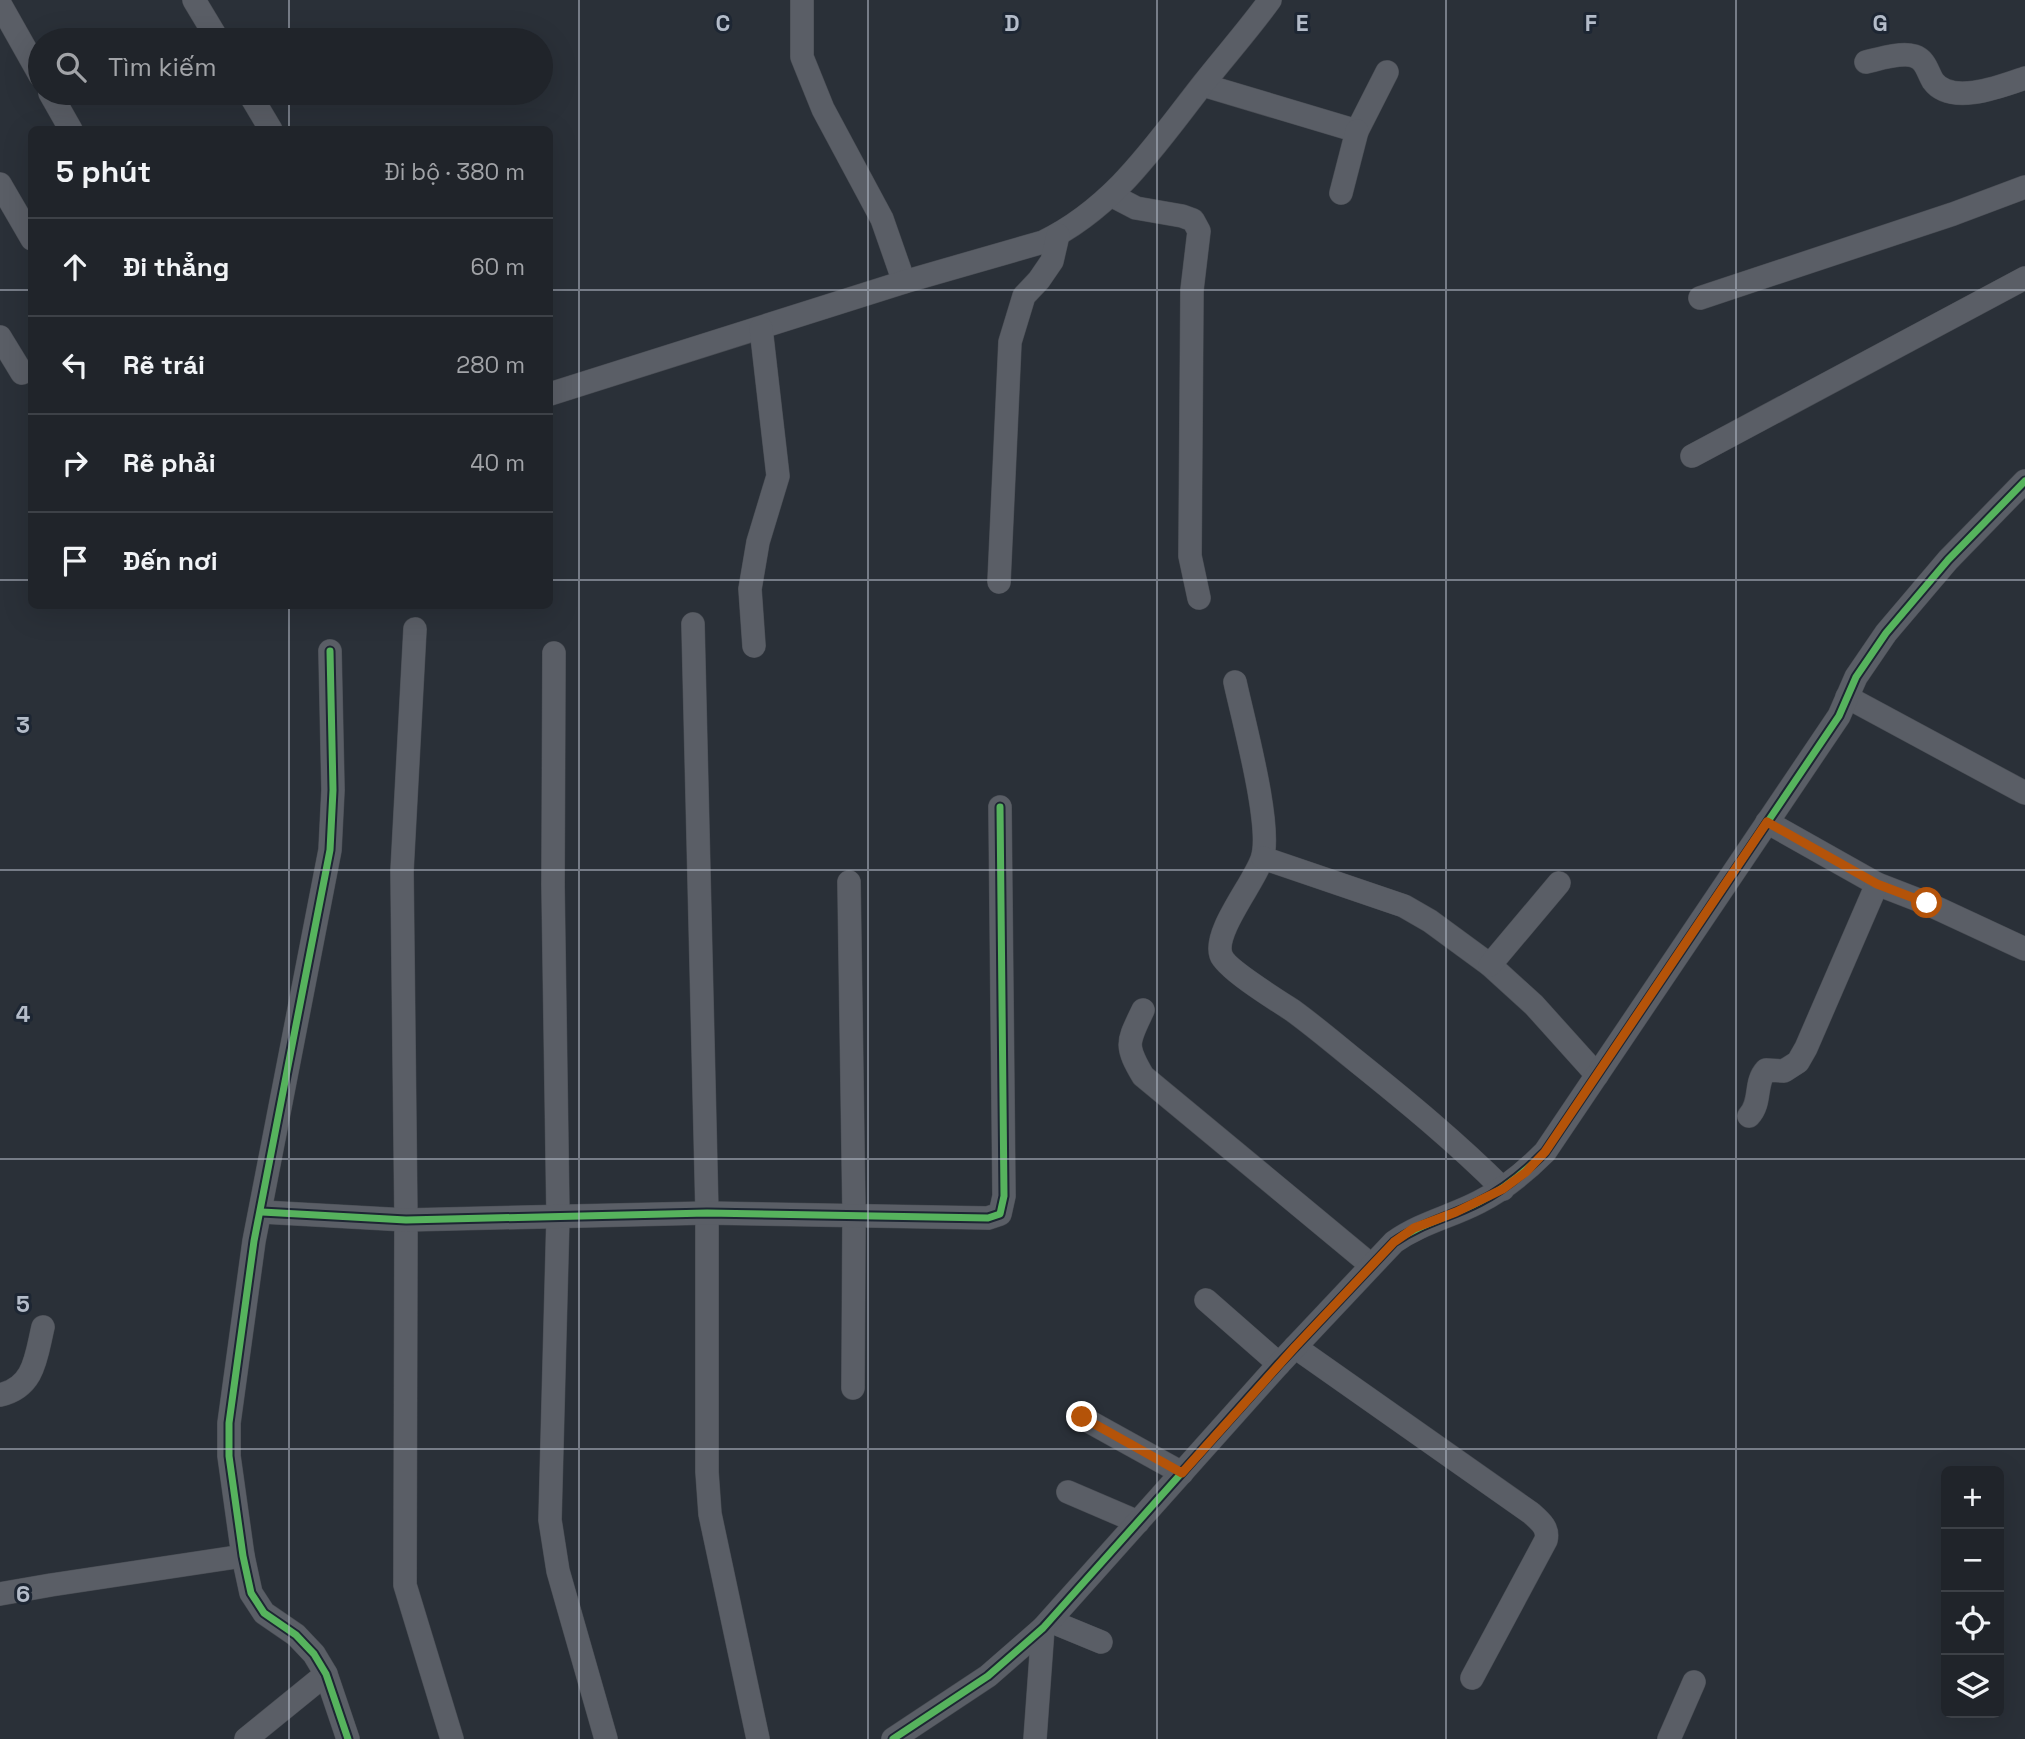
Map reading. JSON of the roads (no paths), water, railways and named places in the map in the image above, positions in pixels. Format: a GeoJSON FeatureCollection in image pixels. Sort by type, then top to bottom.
{"type":"FeatureCollection","features":[{"type":"Feature","properties":{"kind":"street"},"geometry":{"type":"LineString","coordinates":[[194,0],[211,28]]}},
{"type":"Feature","properties":{"kind":"street"},"geometry":{"type":"LineString","coordinates":[[553,393],[904,282],[1043,242],[1058,235],[1091,214],[1146,160],[1270,0]]}},
{"type":"Feature","properties":{"kind":"street"},"geometry":{"type":"LineString","coordinates":[[809,1],[802,57],[823,109],[882,219],[904,282]]}},
{"type":"Feature","properties":{"kind":"street"},"geometry":{"type":"LineString","coordinates":[[0,4],[28,54]]}},
{"type":"Feature","properties":{"kind":"street"},"geometry":{"type":"LineString","coordinates":[[1866,62],[1910,54],[1921,58],[1934,82],[1945,91],[1958,94],[2005,85],[2025,78]]}},
{"type":"Feature","properties":{"kind":"street"},"geometry":{"type":"LineString","coordinates":[[1341,193],[1357,131],[1387,72]]}},
{"type":"Feature","properties":{"kind":"street"},"geometry":{"type":"LineString","coordinates":[[1203,85],[1357,131]]}},
{"type":"Feature","properties":{"kind":"street"},"geometry":{"type":"LineString","coordinates":[[57,105],[69,126]]}},
{"type":"Feature","properties":{"kind":"street"},"geometry":{"type":"LineString","coordinates":[[256,105],[269,126]]}},
{"type":"Feature","properties":{"kind":"street"},"geometry":{"type":"LineString","coordinates":[[0,184],[28,232]]}},
{"type":"Feature","properties":{"kind":"street"},"geometry":{"type":"LineString","coordinates":[[1700,298],[1953,214],[2025,187]]}},
{"type":"Feature","properties":{"kind":"street"},"geometry":{"type":"LineString","coordinates":[[1111,195],[1136,208],[1193,220],[1199,231],[1192,290],[1190,556],[1199,598]]}},
{"type":"Feature","properties":{"kind":"street"},"geometry":{"type":"LineString","coordinates":[[999,582],[1010,342],[1024,296],[1052,261],[1058,235]]}},
{"type":"Feature","properties":{"kind":"street"},"geometry":{"type":"LineString","coordinates":[[1692,456],[2025,278]]}},
{"type":"Feature","properties":{"kind":"street"},"geometry":{"type":"LineString","coordinates":[[754,646],[750,589],[758,542],[778,476],[761,328]]}},
{"type":"Feature","properties":{"kind":"street"},"geometry":{"type":"LineString","coordinates":[[0,337],[22,373]]}},
{"type":"Feature","properties":{"kind":"street"},"geometry":{"type":"LineString","coordinates":[[893,1739],[988,1676],[1046,1624],[1279,1364],[1394,1242],[1414,1228],[1456,1212],[1503,1189],[1526,1172],[1545,1152],[1839,716],[1856,677],[1886,633],[1948,560],[2025,481]]}},
{"type":"Feature","properties":{"kind":"street"},"geometry":{"type":"LineString","coordinates":[[693,624],[707,1213],[706,1472],[710,1514],[758,1739]]}},
{"type":"Feature","properties":{"kind":"street"},"geometry":{"type":"LineString","coordinates":[[415,629],[402,871],[406,1220],[405,1586],[452,1739]]}},
{"type":"Feature","properties":{"kind":"street"},"geometry":{"type":"LineString","coordinates":[[330,651],[333,790],[330,850],[262,1212],[254,1241],[229,1423],[229,1456],[251,1593],[264,1613],[314,1654],[326,1674],[348,1739]]}},
{"type":"Feature","properties":{"kind":"street"},"geometry":{"type":"LineString","coordinates":[[554,653],[553,886],[558,1216],[551,1449],[552,1541],[558,1571],[606,1739]]}},
{"type":"Feature","properties":{"kind":"street"},"geometry":{"type":"LineString","coordinates":[[1235,682],[1259,792],[1264,831],[1263,858],[1220,939],[1221,956],[1231,967],[1296,1013],[1406,1101],[1503,1189]]}},
{"type":"Feature","properties":{"kind":"street"},"geometry":{"type":"LineString","coordinates":[[1847,697],[2025,793]]}},
{"type":"Feature","properties":{"kind":"street"},"geometry":{"type":"LineString","coordinates":[[262,1212],[406,1220],[707,1213],[988,1218],[1000,1214],[1004,1196],[1000,807]]}},
{"type":"Feature","properties":{"kind":"street"},"geometry":{"type":"LineString","coordinates":[[1767,822],[1877,884],[1927,903],[2025,949]]}},
{"type":"Feature","properties":{"kind":"street"},"geometry":{"type":"LineString","coordinates":[[1263,858],[1404,906],[1430,921],[1490,965],[1534,1005],[1597,1075]]}},
{"type":"Feature","properties":{"kind":"street"},"geometry":{"type":"LineString","coordinates":[[849,882],[854,1214],[853,1388]]}},
{"type":"Feature","properties":{"kind":"street"},"geometry":{"type":"LineString","coordinates":[[1490,965],[1559,883]]}},
{"type":"Feature","properties":{"kind":"street"},"geometry":{"type":"LineString","coordinates":[[1749,1115],[1756,1108],[1760,1076],[1766,1069],[1784,1071],[1798,1062],[1806,1048],[1877,884]]}},
{"type":"Feature","properties":{"kind":"street"},"geometry":{"type":"LineString","coordinates":[[1143,1010],[1129,1039],[1130,1055],[1143,1076],[1371,1265]]}},
{"type":"Feature","properties":{"kind":"street"},"geometry":{"type":"LineString","coordinates":[[1206,1300],[1279,1364]]}},
{"type":"Feature","properties":{"kind":"street"},"geometry":{"type":"LineString","coordinates":[[0,1395],[22,1384],[32,1373],[43,1327]]}},
{"type":"Feature","properties":{"kind":"street"},"geometry":{"type":"LineString","coordinates":[[1295,1347],[1531,1513],[1548,1533],[1472,1678]]}},
{"type":"Feature","properties":{"kind":"street"},"geometry":{"type":"LineString","coordinates":[[1082,1417],[1182,1473]]}},
{"type":"Feature","properties":{"kind":"street"},"geometry":{"type":"LineString","coordinates":[[1068,1492],[1138,1522]]}},
{"type":"Feature","properties":{"kind":"street"},"geometry":{"type":"LineString","coordinates":[[0,1594],[243,1556]]}},
{"type":"Feature","properties":{"kind":"street"},"geometry":{"type":"LineString","coordinates":[[1046,1624],[1101,1642]]}},
{"type":"Feature","properties":{"kind":"street"},"geometry":{"type":"LineString","coordinates":[[1035,1739],[1046,1624]]}},
{"type":"Feature","properties":{"kind":"street"},"geometry":{"type":"LineString","coordinates":[[247,1739],[326,1674]]}},
{"type":"Feature","properties":{"kind":"street"},"geometry":{"type":"LineString","coordinates":[[1668,1739],[1694,1682]]}}]}
